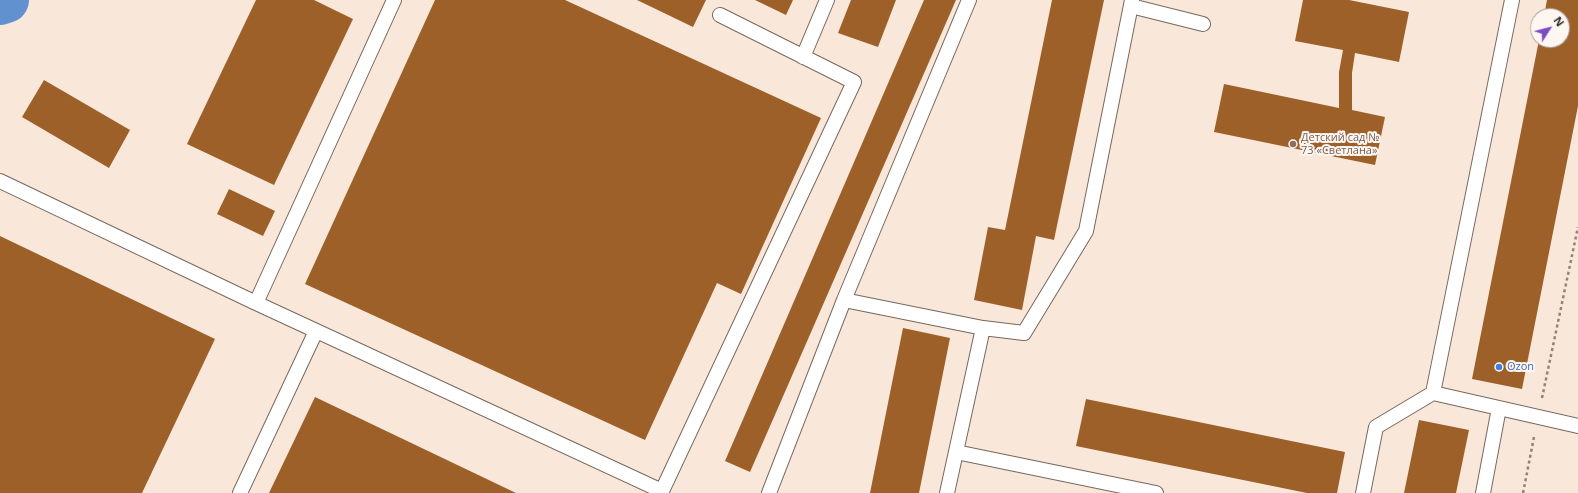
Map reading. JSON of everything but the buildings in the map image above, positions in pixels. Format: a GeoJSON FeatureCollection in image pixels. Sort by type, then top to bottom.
{"type":"FeatureCollection","features":[{"type":"Feature","properties":{"kind":"lane"},"geometry":{"type":"LineString","coordinates":[[256,303],[394,0]]}},
{"type":"Feature","properties":{"kind":"lane"},"geometry":{"type":"LineString","coordinates":[[803,57],[827,0]]}},
{"type":"Feature","properties":{"kind":"lane"},"geometry":{"type":"LineString","coordinates":[[769,493],[844,300],[969,0]]}},
{"type":"Feature","properties":{"kind":"lane"},"geometry":{"type":"LineString","coordinates":[[1433,393],[1512,0]]}},
{"type":"Feature","properties":{"kind":"lane"},"geometry":{"type":"LineString","coordinates":[[844,300],[983,328],[1024,333],[1086,231],[1131,3],[1203,24]]}},
{"type":"Feature","properties":{"kind":"lane"},"geometry":{"type":"LineString","coordinates":[[0,182],[662,492],[854,82],[720,15]]}},
{"type":"Feature","properties":{"kind":"lane"},"geometry":{"type":"LineString","coordinates":[[947,493],[983,328]]}},
{"type":"Feature","properties":{"kind":"lane"},"geometry":{"type":"LineString","coordinates":[[240,493],[316,331]]}},
{"type":"Feature","properties":{"kind":"lane"},"geometry":{"type":"LineString","coordinates":[[1362,493],[1376,427],[1433,393],[1578,426]]}},
{"type":"Feature","properties":{"kind":"lane"},"geometry":{"type":"LineString","coordinates":[[1483,493],[1499,408]]}},
{"type":"Feature","properties":{"kind":"lane"},"geometry":{"type":"LineString","coordinates":[[956,452],[1156,493]]}},
{"type":"Feature","properties":{"kind":"path"},"geometry":{"type":"LineString","coordinates":[[1523,493],[1578,227]]}},
{"type":"Feature","properties":{"kind":"waterway"},"geometry":{"type":"LineString","coordinates":[[0,2],[6,0]]}},
{"type":"Feature","properties":{"kind":"place","name":"Детский сад № 73 «Светлана»"},"geometry":{"type":"Point","coordinates":[1293,144]}},
{"type":"Feature","properties":{"kind":"place","name":"Ozon"},"geometry":{"type":"Point","coordinates":[1499,367]}}]}
